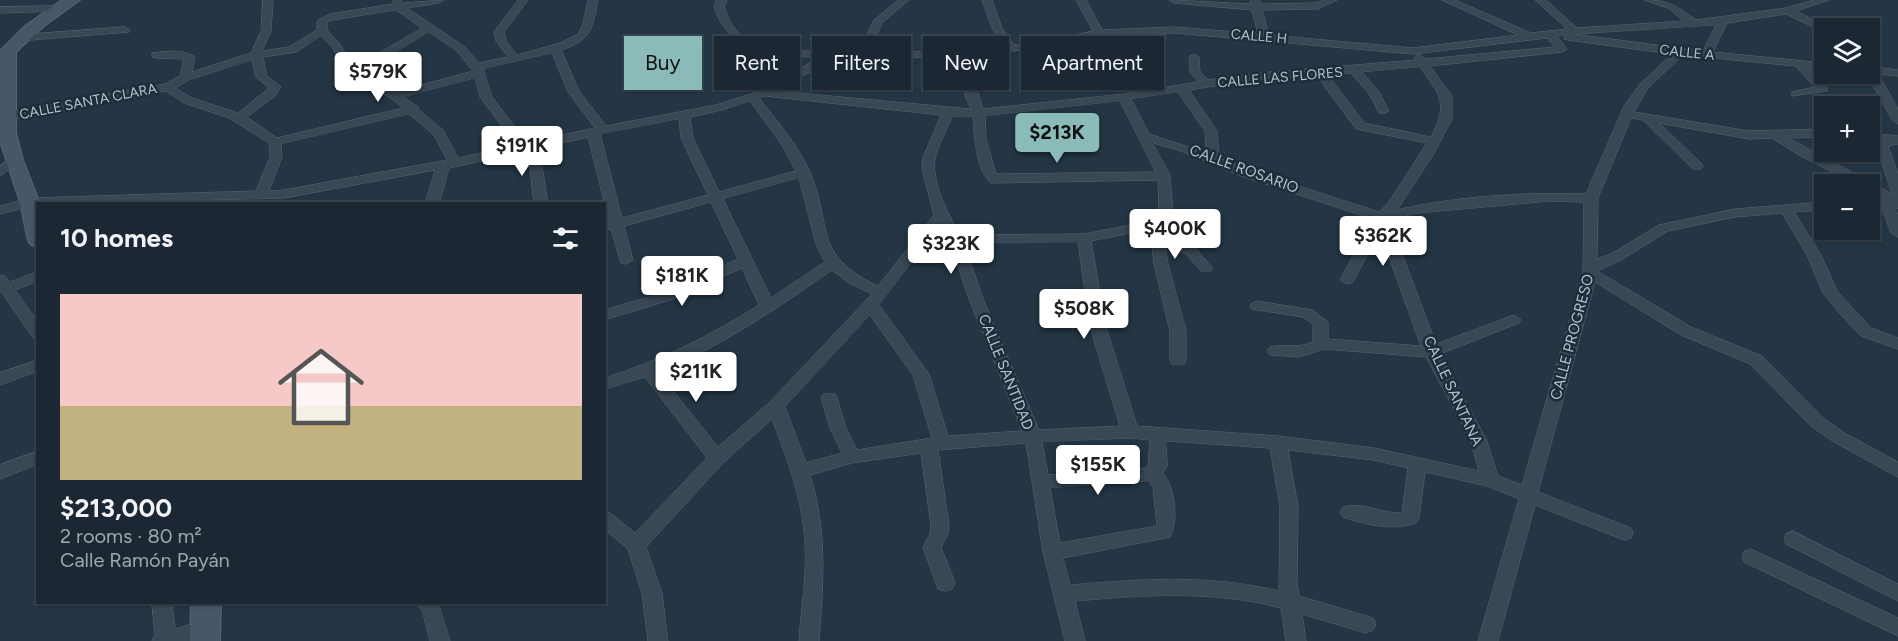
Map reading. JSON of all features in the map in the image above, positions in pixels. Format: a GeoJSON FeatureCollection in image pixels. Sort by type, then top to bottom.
{"type":"FeatureCollection","features":[{"type":"Feature","properties":{"kind":"street"},"geometry":{"type":"LineString","coordinates":[[0,5],[8,0]]}},
{"type":"Feature","properties":{"kind":"street"},"geometry":{"type":"LineString","coordinates":[[36,231],[30,202],[5,128],[3,89],[8,51],[19,38],[73,0]]}},
{"type":"Feature","properties":{"kind":"street"},"geometry":{"type":"LineString","coordinates":[[238,118],[272,94],[275,87],[262,77],[256,55],[266,31],[268,0]]}},
{"type":"Feature","properties":{"kind":"street"},"geometry":{"type":"LineString","coordinates":[[433,202],[448,164],[439,133],[395,96],[352,74],[336,46],[322,32],[322,21],[330,17],[398,2],[407,6],[439,0]]}},
{"type":"Feature","properties":{"kind":"street"},"geometry":{"type":"LineString","coordinates":[[514,58],[501,41],[499,32],[523,0]]}},
{"type":"Feature","properties":{"kind":"street"},"geometry":{"type":"LineString","coordinates":[[395,96],[579,39],[584,34],[592,0]]}},
{"type":"Feature","properties":{"kind":"street","name":"CALLE H"},"geometry":{"type":"LineString","coordinates":[[722,0],[719,6],[722,17],[736,37],[772,50],[812,54]]}},
{"type":"Feature","properties":{"kind":"street"},"geometry":{"type":"LineString","coordinates":[[871,36],[878,22],[904,0]]}},
{"type":"Feature","properties":{"kind":"street"},"geometry":{"type":"LineString","coordinates":[[987,0],[997,28],[1011,48]]}},
{"type":"Feature","properties":{"kind":"street"},"geometry":{"type":"LineString","coordinates":[[1081,0],[1099,33]]}},
{"type":"Feature","properties":{"kind":"street"},"geometry":{"type":"LineString","coordinates":[[1174,0],[1255,3],[1325,1]]}},
{"type":"Feature","properties":{"kind":"street"},"geometry":{"type":"LineString","coordinates":[[1447,0],[1529,36]]}},
{"type":"Feature","properties":{"kind":"street"},"geometry":{"type":"LineString","coordinates":[[1540,0],[1575,31]]}},
{"type":"Feature","properties":{"kind":"street"},"geometry":{"type":"LineString","coordinates":[[1649,0],[1673,3],[1693,22]]}},
{"type":"Feature","properties":{"kind":"street"},"geometry":{"type":"LineString","coordinates":[[1777,0],[1814,23]]}},
{"type":"Feature","properties":{"kind":"street","name":"CALLE H"},"geometry":{"type":"LineString","coordinates":[[1011,48],[1043,45],[1099,33],[1175,30],[1264,36],[1413,51],[1575,31],[1723,21],[1793,9],[1824,0]]}},
{"type":"Feature","properties":{"kind":"street"},"geometry":{"type":"LineString","coordinates":[[398,2],[429,28],[461,49],[478,70],[486,97],[529,147],[541,202]]}},
{"type":"Feature","properties":{"kind":"street"},"geometry":{"type":"LineString","coordinates":[[1255,3],[1264,36]]}},
{"type":"Feature","properties":{"kind":"street"},"geometry":{"type":"LineString","coordinates":[[0,10],[58,9]]}},
{"type":"Feature","properties":{"kind":"street"},"geometry":{"type":"LineString","coordinates":[[1707,54],[1723,21]]}},
{"type":"Feature","properties":{"kind":"street"},"geometry":{"type":"LineString","coordinates":[[352,74],[429,28]]}},
{"type":"Feature","properties":{"kind":"street"},"geometry":{"type":"LineString","coordinates":[[19,38],[125,30]]}},
{"type":"Feature","properties":{"kind":"street"},"geometry":{"type":"LineString","coordinates":[[168,87],[185,78],[256,55],[292,50],[322,32]]}},
{"type":"Feature","properties":{"kind":"street","name":"CALLE A"},"geometry":{"type":"LineString","coordinates":[[1550,34],[1680,52],[1814,65]]}},
{"type":"Feature","properties":{"kind":"street","name":"CALLE LAS FLORES"},"geometry":{"type":"LineString","coordinates":[[758,95],[948,112],[979,112],[1124,97],[1258,76],[1321,73],[1562,49],[1550,34]]}},
{"type":"Feature","properties":{"kind":"street"},"geometry":{"type":"LineString","coordinates":[[555,48],[574,92],[598,131],[610,226],[626,261]]}},
{"type":"Feature","properties":{"kind":"street"},"geometry":{"type":"LineString","coordinates":[[1347,280],[1381,217],[1394,205],[1435,141],[1446,119],[1446,96],[1425,63],[1413,51]]}},
{"type":"Feature","properties":{"kind":"street","name":"CALLE PROGRESO"},"geometry":{"type":"LineString","coordinates":[[1488,641],[1530,496],[1590,270],[1591,198],[1627,114],[1644,86],[1680,52]]}},
{"type":"Feature","properties":{"kind":"street"},"geometry":{"type":"LineString","coordinates":[[156,55],[179,54],[190,57],[185,78]]}},
{"type":"Feature","properties":{"kind":"street"},"geometry":{"type":"LineString","coordinates":[[1194,57],[1195,72],[1205,84]]}},
{"type":"Feature","properties":{"kind":"street"},"geometry":{"type":"LineString","coordinates":[[1796,94],[1823,89],[1799,64]]}},
{"type":"Feature","properties":{"kind":"street"},"geometry":{"type":"LineString","coordinates":[[0,210],[30,202],[239,200],[284,194],[448,164],[598,131],[684,115],[758,95],[812,66]]}},
{"type":"Feature","properties":{"kind":"street"},"geometry":{"type":"LineString","coordinates":[[1354,70],[1375,94],[1383,111]]}},
{"type":"Feature","properties":{"kind":"street"},"geometry":{"type":"LineString","coordinates":[[1880,70],[1898,73]]}},
{"type":"Feature","properties":{"kind":"street"},"geometry":{"type":"LineString","coordinates":[[1321,73],[1360,126],[1435,141]]}},
{"type":"Feature","properties":{"kind":"street"},"geometry":{"type":"LineString","coordinates":[[1878,84],[1898,120]]}},
{"type":"Feature","properties":{"kind":"street","name":"CALLE SANTA CLARA"},"geometry":{"type":"LineString","coordinates":[[5,128],[168,87],[189,102],[225,112],[254,126],[275,142]]}},
{"type":"Feature","properties":{"kind":"street"},"geometry":{"type":"LineString","coordinates":[[1182,89],[1211,131],[1213,158]]}},
{"type":"Feature","properties":{"kind":"street"},"geometry":{"type":"LineString","coordinates":[[971,90],[979,112],[980,139],[990,176],[995,180],[1164,176]]}},
{"type":"Feature","properties":{"kind":"street"},"geometry":{"type":"LineString","coordinates":[[758,95],[774,126],[804,173],[817,222],[833,263],[875,298],[921,374],[935,444],[940,525],[939,534],[932,547],[945,583]]}},
{"type":"Feature","properties":{"kind":"street"},"geometry":{"type":"LineString","coordinates":[[1124,97],[1164,176],[1166,214],[1157,230],[1161,264],[1178,331],[1178,360]]}},
{"type":"Feature","properties":{"kind":"street"},"geometry":{"type":"LineString","coordinates":[[260,196],[276,157],[275,142],[414,110]]}},
{"type":"Feature","properties":{"kind":"street","name":"CALLE SANTIDAD"},"geometry":{"type":"LineString","coordinates":[[948,112],[929,158],[928,169],[941,215],[956,239],[976,299],[1033,436],[1053,552],[1075,641]]}},
{"type":"Feature","properties":{"kind":"street"},"geometry":{"type":"LineString","coordinates":[[1627,114],[1749,135],[1814,133]]}},
{"type":"Feature","properties":{"kind":"street"},"geometry":{"type":"LineString","coordinates":[[684,115],[687,138],[768,308]]}},
{"type":"Feature","properties":{"kind":"street"},"geometry":{"type":"LineString","coordinates":[[1646,117],[1697,166]]}},
{"type":"Feature","properties":{"kind":"street"},"geometry":{"type":"LineString","coordinates":[[1776,135],[1846,174]]}},
{"type":"Feature","properties":{"kind":"street","name":"CALLE ROSARIO"},"geometry":{"type":"LineString","coordinates":[[1145,137],[1213,158],[1245,173],[1381,217],[1484,202],[1550,197],[1591,198]]}},
{"type":"Feature","properties":{"kind":"street"},"geometry":{"type":"LineString","coordinates":[[1880,137],[1898,139]]}},
{"type":"Feature","properties":{"kind":"street"},"geometry":{"type":"LineString","coordinates":[[1897,188],[1882,145],[1887,141],[1898,139]]}},
{"type":"Feature","properties":{"kind":"street"},"geometry":{"type":"LineString","coordinates":[[0,172],[14,160]]}},
{"type":"Feature","properties":{"kind":"street"},"geometry":{"type":"LineString","coordinates":[[610,226],[804,173]]}},
{"type":"Feature","properties":{"kind":"street"},"geometry":{"type":"LineString","coordinates":[[1880,194],[1894,204],[1898,232]]}},
{"type":"Feature","properties":{"kind":"street"},"geometry":{"type":"LineString","coordinates":[[1590,270],[1664,228],[1735,213],[1814,207]]}},
{"type":"Feature","properties":{"kind":"street"},"geometry":{"type":"LineString","coordinates":[[1785,208],[1814,255],[1830,293],[1866,332],[1898,344]]}},
{"type":"Feature","properties":{"kind":"street"},"geometry":{"type":"LineString","coordinates":[[636,545],[717,458],[776,406],[875,298],[941,215]]}},
{"type":"Feature","properties":{"kind":"street","name":"CALLE SANTANA"},"geometry":{"type":"LineString","coordinates":[[1381,217],[1431,352],[1478,439],[1490,480]]}},
{"type":"Feature","properties":{"kind":"street"},"geometry":{"type":"LineString","coordinates":[[956,239],[1084,238],[1157,230],[1195,253],[1206,268]]}},
{"type":"Feature","properties":{"kind":"street"},"geometry":{"type":"LineString","coordinates":[[1084,238],[1098,327],[1130,432]]}},
{"type":"Feature","properties":{"kind":"street"},"geometry":{"type":"LineString","coordinates":[[606,314],[668,296],[746,261]]}},
{"type":"Feature","properties":{"kind":"street"},"geometry":{"type":"LineString","coordinates":[[606,383],[648,370],[678,357],[768,308],[833,263]]}},
{"type":"Feature","properties":{"kind":"street"},"geometry":{"type":"LineString","coordinates":[[1590,270],[1686,330],[1756,360],[1817,422],[1840,438],[1898,470]]}},
{"type":"Feature","properties":{"kind":"street"},"geometry":{"type":"LineString","coordinates":[[36,276],[4,284],[36,331]]}},
{"type":"Feature","properties":{"kind":"street"},"geometry":{"type":"LineString","coordinates":[[1257,306],[1314,316],[1320,322],[1321,344]]}},
{"type":"Feature","properties":{"kind":"street"},"geometry":{"type":"LineString","coordinates":[[1275,351],[1304,351],[1321,344],[1431,352],[1514,320]]}},
{"type":"Feature","properties":{"kind":"street"},"geometry":{"type":"LineString","coordinates":[[0,379],[36,366]]}},
{"type":"Feature","properties":{"kind":"street"},"geometry":{"type":"LineString","coordinates":[[648,370],[717,458]]}},
{"type":"Feature","properties":{"kind":"street"},"geometry":{"type":"LineString","coordinates":[[829,398],[838,428],[852,456]]}},
{"type":"Feature","properties":{"kind":"street"},"geometry":{"type":"LineString","coordinates":[[776,406],[800,471],[813,530],[814,569],[809,641]]}},
{"type":"Feature","properties":{"kind":"street"},"geometry":{"type":"LineString","coordinates":[[800,471],[852,456],[935,444],[1033,436],[1130,432],[1278,442],[1374,454],[1490,480],[1624,533]]}},
{"type":"Feature","properties":{"kind":"street"},"geometry":{"type":"LineString","coordinates":[[1153,474],[1158,466],[1158,434]]}},
{"type":"Feature","properties":{"kind":"street"},"geometry":{"type":"LineString","coordinates":[[1278,442],[1289,507],[1287,582],[1296,641]]}},
{"type":"Feature","properties":{"kind":"street"},"geometry":{"type":"LineString","coordinates":[[0,472],[36,458]]}},
{"type":"Feature","properties":{"kind":"street"},"geometry":{"type":"LineString","coordinates":[[1348,512],[1389,520],[1404,521],[1410,518],[1417,464]]}},
{"type":"Feature","properties":{"kind":"street"},"geometry":{"type":"LineString","coordinates":[[1041,482],[1153,474]]}},
{"type":"Feature","properties":{"kind":"street"},"geometry":{"type":"LineString","coordinates":[[1053,552],[1163,532],[1166,527],[1162,485],[1153,474]]}},
{"type":"Feature","properties":{"kind":"street"},"geometry":{"type":"LineString","coordinates":[[606,522],[636,545],[652,593],[658,641]]}},
{"type":"Feature","properties":{"kind":"street"},"geometry":{"type":"LineString","coordinates":[[1793,539],[1898,593]]}},
{"type":"Feature","properties":{"kind":"street"},"geometry":{"type":"LineString","coordinates":[[1751,556],[1898,627]]}},
{"type":"Feature","properties":{"kind":"street"},"geometry":{"type":"LineString","coordinates":[[1063,594],[1140,588],[1198,588],[1245,592],[1290,602],[1366,624]]}},
{"type":"Feature","properties":{"kind":"street"},"geometry":{"type":"LineString","coordinates":[[162,604],[165,641],[206,624]]}},
{"type":"Feature","properties":{"kind":"street"},"geometry":{"type":"LineString","coordinates":[[429,604],[433,612],[440,641]]}}]}
